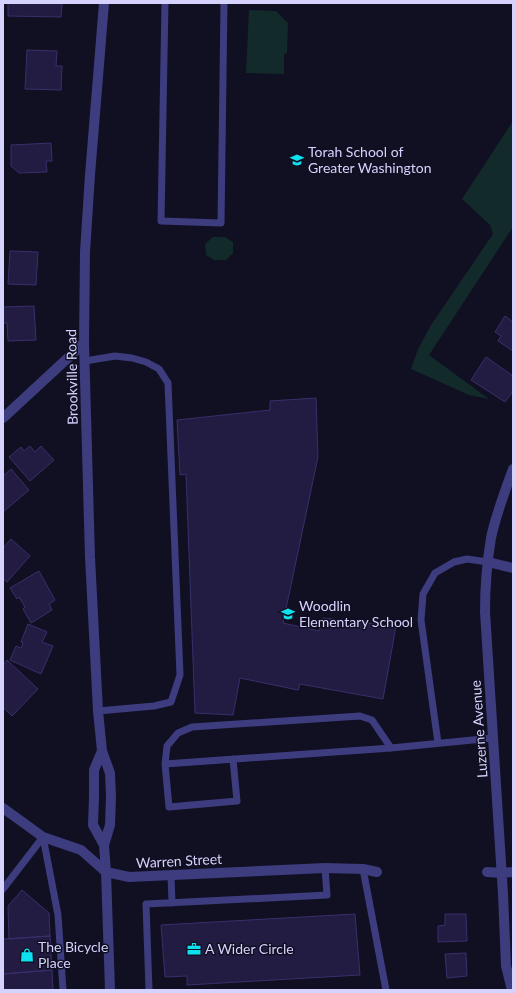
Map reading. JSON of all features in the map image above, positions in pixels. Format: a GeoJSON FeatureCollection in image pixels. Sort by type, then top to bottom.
{"type":"FeatureCollection","features":[{"type":"Feature","properties":{"kind":"street","name":"Brookville Road"},"geometry":{"type":"LineString","coordinates":[[104,3],[85,252],[84,343],[90,557],[98,711],[102,751],[110,773],[111,797],[110,825],[104,845],[110,990]]}},
{"type":"Feature","properties":{"kind":"street"},"geometry":{"type":"LineString","coordinates":[[3,418],[84,343]]}},
{"type":"Feature","properties":{"kind":"street","name":"Luzerne Avenue"},"geometry":{"type":"LineString","coordinates":[[512,990],[506,966],[502,873],[485,612],[491,537],[504,491],[513,469]]}},
{"type":"Feature","properties":{"kind":"street"},"geometry":{"type":"LineString","coordinates":[[488,562],[513,568]]}},
{"type":"Feature","properties":{"kind":"street","name":"Brookville Road"},"geometry":{"type":"LineString","coordinates":[[102,751],[94,770],[93,825],[104,845]]}},
{"type":"Feature","properties":{"kind":"street","name":"Warren Street"},"geometry":{"type":"LineString","coordinates":[[3,808],[44,837],[81,850],[106,872],[129,877],[324,868],[363,869],[377,872]]}},
{"type":"Feature","properties":{"kind":"street"},"geometry":{"type":"LineString","coordinates":[[487,872],[513,872]]}},
{"type":"Feature","properties":{"kind":"lane"},"geometry":{"type":"LineString","coordinates":[[165,3],[161,221],[221,223],[224,3]]}},
{"type":"Feature","properties":{"kind":"lane"},"geometry":{"type":"LineString","coordinates":[[85,361],[114,356],[132,358],[146,362],[159,369],[168,383],[180,675],[170,702],[154,706],[98,711]]}},
{"type":"Feature","properties":{"kind":"lane"},"geometry":{"type":"LineString","coordinates":[[438,743],[421,620],[423,594],[435,573],[454,562],[467,559],[488,562]]}},
{"type":"Feature","properties":{"kind":"lane"},"geometry":{"type":"LineString","coordinates":[[234,759],[237,801],[169,807],[165,764],[167,746],[178,733],[192,727],[360,716],[372,720],[391,748]]}},
{"type":"Feature","properties":{"kind":"lane"},"geometry":{"type":"LineString","coordinates":[[165,764],[391,748],[493,738]]}},
{"type":"Feature","properties":{"kind":"lane"},"geometry":{"type":"LineString","coordinates":[[3,889],[44,837]]}},
{"type":"Feature","properties":{"kind":"lane"},"geometry":{"type":"LineString","coordinates":[[44,837],[58,916],[63,990]]}},
{"type":"Feature","properties":{"kind":"lane"},"geometry":{"type":"LineString","coordinates":[[149,990],[146,904],[327,895],[324,868]]}},
{"type":"Feature","properties":{"kind":"lane"},"geometry":{"type":"LineString","coordinates":[[363,869],[386,990]]}},
{"type":"Feature","properties":{"kind":"lane"},"geometry":{"type":"LineString","coordinates":[[171,875],[172,903]]}},
{"type":"Feature","properties":{"kind":"green space"},"geometry":{"type":"Polygon","coordinates":[[[249,10],[276,11],[288,23],[287,53],[284,54],[284,74],[246,73],[249,10]]]}},
{"type":"Feature","properties":{"kind":"green space"},"geometry":{"type":"Polygon","coordinates":[[[513,121],[513,227],[429,355],[489,399],[469,395],[411,369],[418,349],[431,325],[493,234],[490,225],[462,199],[513,121]]]}},
{"type":"Feature","properties":{"kind":"green space"},"geometry":{"type":"Polygon","coordinates":[[[213,237],[225,237],[233,242],[233,253],[226,260],[214,260],[206,255],[205,244],[213,237]]]}},
{"type":"Feature","properties":{"kind":"building"},"geometry":{"type":"Polygon","coordinates":[[[8,3],[62,3],[61,17],[8,16],[8,3]]]}},
{"type":"Feature","properties":{"kind":"building"},"geometry":{"type":"Polygon","coordinates":[[[27,50],[57,51],[56,66],[62,66],[61,90],[25,89],[27,50]]]}},
{"type":"Feature","properties":{"kind":"building"},"geometry":{"type":"Polygon","coordinates":[[[51,143],[52,161],[46,161],[47,172],[19,173],[11,166],[11,145],[51,143]]]}},
{"type":"Feature","properties":{"kind":"building"},"geometry":{"type":"Polygon","coordinates":[[[10,251],[38,252],[36,285],[8,284],[10,251]]]}},
{"type":"Feature","properties":{"kind":"building"},"geometry":{"type":"Polygon","coordinates":[[[34,306],[36,340],[8,341],[7,323],[3,323],[3,307],[34,306]]]}},
{"type":"Feature","properties":{"kind":"building"},"geometry":{"type":"Polygon","coordinates":[[[505,316],[513,322],[513,351],[498,341],[501,336],[495,332],[505,316]]]}},
{"type":"Feature","properties":{"kind":"building"},"geometry":{"type":"Polygon","coordinates":[[[486,357],[513,376],[513,391],[505,402],[471,380],[486,357]]]}},
{"type":"Feature","properties":{"kind":"building","name":"Woodlin Elementary School"},"geometry":{"type":"Polygon","coordinates":[[[316,398],[318,457],[283,623],[319,631],[323,618],[396,626],[383,699],[300,684],[298,690],[240,678],[233,715],[195,713],[186,474],[180,475],[177,420],[270,410],[270,401],[316,398]]]}},
{"type":"Feature","properties":{"kind":"building"},"geometry":{"type":"Polygon","coordinates":[[[30,446],[35,452],[41,446],[54,460],[30,481],[9,457],[21,447],[24,451],[30,446]]]}},
{"type":"Feature","properties":{"kind":"building"},"geometry":{"type":"Polygon","coordinates":[[[11,469],[29,490],[3,512],[3,476],[11,469]]]}},
{"type":"Feature","properties":{"kind":"building"},"geometry":{"type":"Polygon","coordinates":[[[11,539],[30,556],[7,582],[3,578],[3,548],[11,539]]]}},
{"type":"Feature","properties":{"kind":"building"},"geometry":{"type":"Polygon","coordinates":[[[39,571],[55,600],[49,604],[52,610],[31,623],[23,609],[25,607],[19,597],[17,599],[10,588],[39,571]]]}},
{"type":"Feature","properties":{"kind":"building"},"geometry":{"type":"Polygon","coordinates":[[[28,624],[47,632],[42,642],[53,646],[41,674],[10,660],[16,646],[21,648],[23,643],[21,642],[28,624]]]}},
{"type":"Feature","properties":{"kind":"building"},"geometry":{"type":"Polygon","coordinates":[[[7,660],[38,689],[12,716],[3,707],[3,665],[7,660]]]}},
{"type":"Feature","properties":{"kind":"building"},"geometry":{"type":"Polygon","coordinates":[[[22,890],[49,913],[50,936],[9,939],[8,906],[22,890]]]}},
{"type":"Feature","properties":{"kind":"building"},"geometry":{"type":"Polygon","coordinates":[[[355,914],[360,975],[187,985],[187,976],[165,977],[161,925],[355,914]]]}},
{"type":"Feature","properties":{"kind":"building"},"geometry":{"type":"Polygon","coordinates":[[[445,914],[466,914],[467,941],[438,942],[438,926],[445,925],[445,914]]]}},
{"type":"Feature","properties":{"kind":"building","name":"The Bicycle Place"},"geometry":{"type":"Polygon","coordinates":[[[50,936],[52,970],[3,974],[3,939],[50,936]]]}},
{"type":"Feature","properties":{"kind":"building"},"geometry":{"type":"Polygon","coordinates":[[[466,953],[467,976],[447,978],[445,954],[466,953]]]}},
{"type":"Feature","properties":{"kind":"building"},"geometry":{"type":"Polygon","coordinates":[[[52,970],[53,990],[3,990],[3,974],[52,970]]]}},
{"type":"Feature","properties":{"kind":"place","name":"Torah School of Greater Washington"},"geometry":{"type":"Point","coordinates":[297,160]}},
{"type":"Feature","properties":{"kind":"place","name":"Woodlin Elementary School"},"geometry":{"type":"Point","coordinates":[288,614]}},
{"type":"Feature","properties":{"kind":"place","name":"A Wider Circle"},"geometry":{"type":"Point","coordinates":[194,949]}},
{"type":"Feature","properties":{"kind":"place","name":"The Bicycle Place"},"geometry":{"type":"Point","coordinates":[27,955]}}]}
